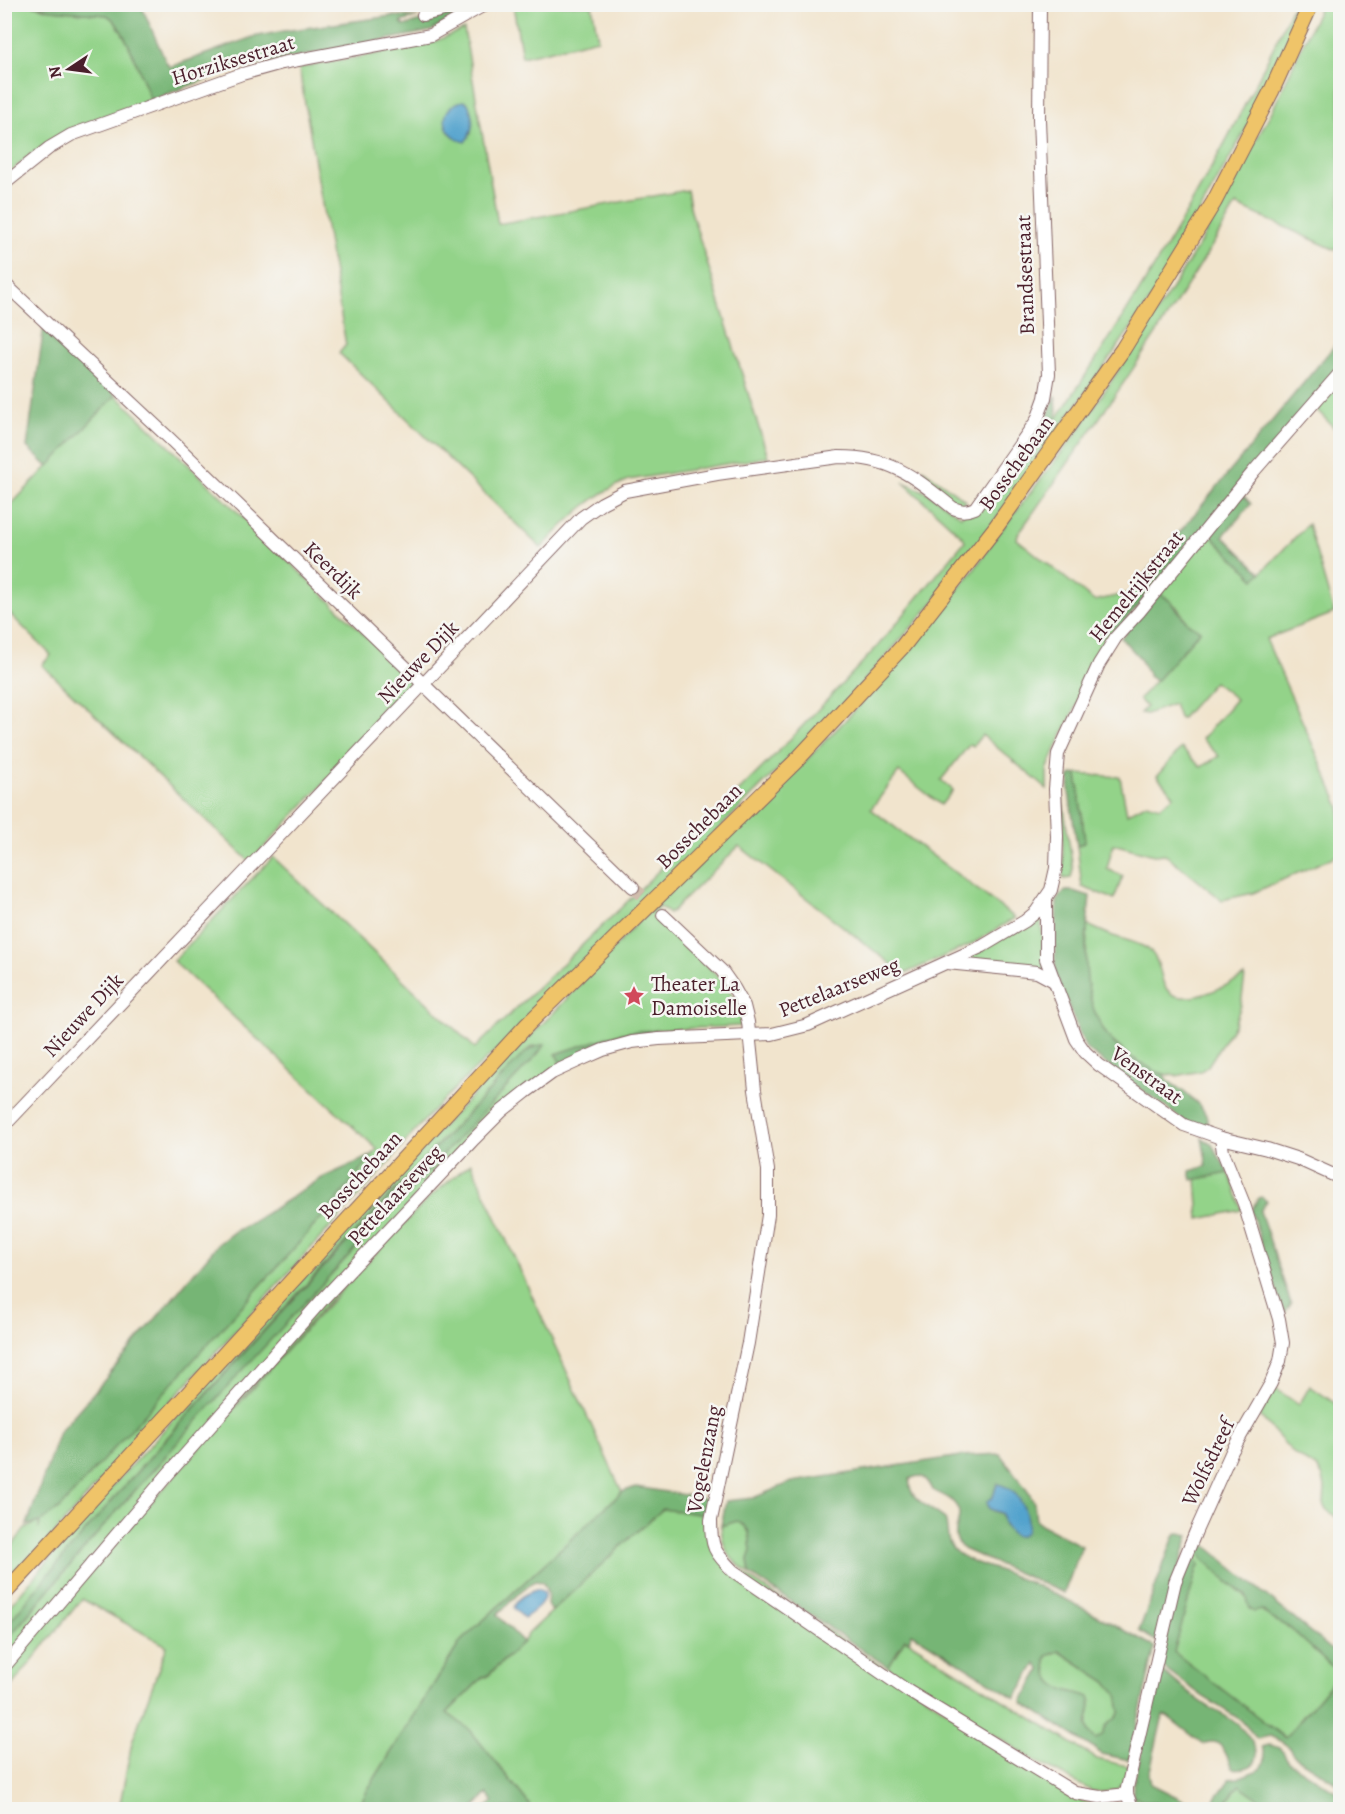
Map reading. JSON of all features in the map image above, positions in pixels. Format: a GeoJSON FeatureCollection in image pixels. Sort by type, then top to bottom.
{"type":"FeatureCollection","features":[{"type":"Feature","properties":{"kind":"main road","name":"Bosschebaan"},"geometry":{"type":"LineString","coordinates":[[4,1594],[527,1025],[795,762],[903,646],[996,527],[1123,349],[1214,202],[1272,90],[1311,4]]}},
{"type":"Feature","properties":{"kind":"street","name":"Brandsestraat"},"geometry":{"type":"LineString","coordinates":[[960,511],[975,508],[1037,420],[1045,398],[1049,374],[1039,119],[1040,4]]}},
{"type":"Feature","properties":{"kind":"street"},"geometry":{"type":"LineString","coordinates":[[423,15],[477,5]]}},
{"type":"Feature","properties":{"kind":"street","name":"Horziksestraat"},"geometry":{"type":"LineString","coordinates":[[4,184],[49,148],[71,135],[242,74],[282,63],[430,35],[477,5]]}},
{"type":"Feature","properties":{"kind":"street","name":"Keerdijk"},"geometry":{"type":"LineString","coordinates":[[4,283],[633,887]]}},
{"type":"Feature","properties":{"kind":"street","name":"Hemelrijkstraat"},"geometry":{"type":"LineString","coordinates":[[1046,898],[1051,890],[1056,868],[1055,789],[1058,754],[1099,664],[1116,637],[1254,471],[1341,373]]}},
{"type":"Feature","properties":{"kind":"street","name":"Nieuwe Dijk"},"geometry":{"type":"LineString","coordinates":[[4,1126],[581,518],[602,503],[625,491],[728,472],[839,457],[858,457],[898,468],[960,511]]}},
{"type":"Feature","properties":{"kind":"street","name":"Pettelaarseweg"},"geometry":{"type":"LineString","coordinates":[[4,1667],[251,1379],[474,1139],[502,1111],[526,1092],[552,1073],[632,1041],[749,1035],[790,1031],[808,1025],[983,946],[1025,921],[1036,912],[1046,898]]}},
{"type":"Feature","properties":{"kind":"street","name":"Venstraat"},"geometry":{"type":"LineString","coordinates":[[1046,898],[1046,960],[1076,1039],[1085,1052],[1099,1065],[1184,1125],[1221,1138],[1298,1159],[1341,1178]]}},
{"type":"Feature","properties":{"kind":"street"},"geometry":{"type":"LineString","coordinates":[[663,915],[722,972],[734,988],[744,1006],[749,1035]]}},
{"type":"Feature","properties":{"kind":"street","name":"Pettelaarseweg"},"geometry":{"type":"LineString","coordinates":[[946,963],[1037,972],[1052,980]]}},
{"type":"Feature","properties":{"kind":"street","name":"Vogelenzang"},"geometry":{"type":"LineString","coordinates":[[749,1035],[768,1170],[768,1215],[748,1342],[711,1520],[711,1541],[717,1554],[733,1571],[908,1691],[1075,1792],[1100,1797],[1127,1794]]}},
{"type":"Feature","properties":{"kind":"street","name":"Wolfsdreef"},"geometry":{"type":"LineString","coordinates":[[1127,1794],[1126,1788],[1175,1582],[1232,1451],[1271,1383],[1280,1362],[1283,1343],[1280,1319],[1244,1204],[1223,1152],[1221,1138]]}},
{"type":"Feature","properties":{"kind":"street"},"geometry":{"type":"LineString","coordinates":[[1127,1794],[1133,1809]]}},
{"type":"Feature","properties":{"kind":"green space"},"geometry":{"type":"Polygon","coordinates":[[[5,5],[32,5],[51,10],[107,15],[120,29],[151,100],[51,142],[30,155],[5,176],[5,5]]]}},
{"type":"Feature","properties":{"kind":"green space"},"geometry":{"type":"Polygon","coordinates":[[[32,5],[141,5],[170,67],[253,37],[391,16],[418,17],[401,22],[404,26],[472,6],[431,31],[234,69],[151,100],[132,53],[114,20],[107,15],[51,10],[32,5]]]}},
{"type":"Feature","properties":{"kind":"green space"},"geometry":{"type":"Polygon","coordinates":[[[513,5],[592,5],[598,39],[522,57],[513,5]]]}},
{"type":"Feature","properties":{"kind":"green space"},"geometry":{"type":"Polygon","coordinates":[[[1293,5],[1308,5],[1282,64],[1152,298],[955,578],[849,698],[514,1035],[463,1080],[432,1112],[388,1164],[5,1586],[4,1556],[25,1529],[39,1521],[39,1529],[40,1522],[60,1507],[333,1205],[377,1149],[173,961],[273,857],[475,1048],[777,753],[876,648],[965,541],[903,482],[926,492],[961,516],[1019,454],[1029,459],[1102,350],[1172,238],[1235,123],[1293,5]]]}},
{"type":"Feature","properties":{"kind":"green space"},"geometry":{"type":"Polygon","coordinates":[[[1321,5],[1340,5],[1340,252],[1236,205],[1158,331],[1018,534],[1017,539],[1094,601],[1129,593],[1135,603],[1123,617],[1114,621],[1111,627],[1115,629],[1047,770],[1047,789],[982,735],[973,746],[970,744],[941,780],[953,790],[941,805],[899,772],[871,809],[1015,918],[972,944],[904,974],[739,846],[669,914],[660,907],[653,914],[718,976],[730,991],[743,1019],[740,1026],[637,1031],[556,1054],[562,1066],[505,1106],[5,1660],[5,1642],[94,1537],[535,1045],[226,1371],[118,1493],[5,1627],[5,1611],[105,1494],[448,1120],[559,1007],[637,923],[785,782],[859,706],[974,570],[996,537],[1079,430],[1199,245],[1272,111],[1321,5]]]}},
{"type":"Feature","properties":{"kind":"green space"},"geometry":{"type":"Polygon","coordinates":[[[464,29],[498,224],[687,190],[691,211],[768,457],[629,480],[592,500],[541,548],[339,353],[346,345],[299,68],[436,41],[464,29]],[[468,103],[450,109],[446,117],[448,131],[457,139],[471,134],[471,112],[468,103]]]}},
{"type":"Feature","properties":{"kind":"green space"},"geometry":{"type":"Polygon","coordinates":[[[44,326],[116,395],[48,467],[27,447],[44,326]]]}},
{"type":"Feature","properties":{"kind":"green space"},"geometry":{"type":"Polygon","coordinates":[[[1340,339],[1340,370],[1119,628],[1115,629],[1105,623],[1123,617],[1135,603],[1129,593],[1340,339]]]}},
{"type":"Feature","properties":{"kind":"green space"},"geometry":{"type":"Polygon","coordinates":[[[1340,380],[1340,434],[1316,409],[1340,380]]]}},
{"type":"Feature","properties":{"kind":"green space"},"geometry":{"type":"Polygon","coordinates":[[[116,395],[410,680],[412,689],[250,862],[42,665],[51,655],[5,609],[4,512],[116,395]]]}},
{"type":"Feature","properties":{"kind":"green space"},"geometry":{"type":"Polygon","coordinates":[[[1056,395],[1057,418],[1029,459],[1019,454],[1047,417],[1056,395]]]}},
{"type":"Feature","properties":{"kind":"green space"},"geometry":{"type":"Polygon","coordinates":[[[923,469],[966,501],[961,507],[933,487],[923,469]]]}},
{"type":"Feature","properties":{"kind":"green space"},"geometry":{"type":"Polygon","coordinates":[[[1243,495],[1251,504],[1223,536],[1261,573],[1255,579],[1209,534],[1243,495]]]}},
{"type":"Feature","properties":{"kind":"green space"},"geometry":{"type":"Polygon","coordinates":[[[1308,524],[1334,613],[1266,639],[1340,807],[1340,854],[1253,893],[1222,900],[1165,854],[1154,855],[1113,844],[1107,869],[1123,876],[1114,899],[1082,887],[1077,846],[1085,842],[1077,774],[1120,777],[1127,814],[1147,803],[1160,807],[1174,796],[1157,776],[1181,748],[1201,767],[1219,756],[1202,739],[1236,699],[1214,682],[1181,719],[1174,704],[1146,714],[1140,713],[1146,707],[1139,699],[1200,631],[1188,623],[1177,607],[1159,593],[1209,534],[1255,579],[1308,524]]]}},
{"type":"Feature","properties":{"kind":"green space"},"geometry":{"type":"Polygon","coordinates":[[[1159,593],[1172,603],[1187,622],[1200,631],[1156,681],[1149,676],[1139,657],[1121,638],[1159,593]]]}},
{"type":"Feature","properties":{"kind":"green space"},"geometry":{"type":"Polygon","coordinates":[[[1077,774],[1085,842],[1077,846],[1069,792],[1070,775],[1077,774]]]}},
{"type":"Feature","properties":{"kind":"green space"},"geometry":{"type":"Polygon","coordinates":[[[1062,796],[1073,869],[1071,878],[1064,879],[1063,875],[1062,796]]]}},
{"type":"Feature","properties":{"kind":"green space"},"geometry":{"type":"Polygon","coordinates":[[[1066,891],[1090,896],[1086,941],[1088,987],[1093,1008],[1102,1028],[1116,1045],[1135,1060],[1164,1074],[1167,1080],[1196,1102],[1206,1116],[1207,1132],[1187,1123],[1086,1049],[1056,975],[1057,902],[1060,895],[1066,891]]]}},
{"type":"Feature","properties":{"kind":"green space"},"geometry":{"type":"Polygon","coordinates":[[[1040,912],[1046,973],[963,959],[1040,912]]]}},
{"type":"Feature","properties":{"kind":"green space"},"geometry":{"type":"Polygon","coordinates":[[[1087,925],[1148,949],[1156,960],[1169,992],[1178,996],[1201,995],[1245,976],[1241,1005],[1234,1025],[1208,1066],[1201,1071],[1176,1076],[1158,1073],[1129,1056],[1108,1037],[1093,1009],[1086,976],[1087,925]]]}},
{"type":"Feature","properties":{"kind":"green space"},"geometry":{"type":"Polygon","coordinates":[[[656,1031],[600,1048],[562,1066],[556,1054],[617,1034],[656,1031]]]}},
{"type":"Feature","properties":{"kind":"green space"},"geometry":{"type":"Polygon","coordinates":[[[545,1044],[200,1418],[5,1642],[5,1627],[125,1485],[187,1416],[517,1061],[532,1048],[545,1044]]]}},
{"type":"Feature","properties":{"kind":"green space"},"geometry":{"type":"Polygon","coordinates":[[[1202,1138],[1211,1143],[1229,1173],[1192,1180],[1190,1171],[1207,1166],[1202,1138]]]}},
{"type":"Feature","properties":{"kind":"green space"},"geometry":{"type":"Polygon","coordinates":[[[373,1155],[333,1205],[60,1508],[40,1522],[27,1525],[59,1432],[218,1244],[235,1231],[322,1178],[373,1155]]]}},
{"type":"Feature","properties":{"kind":"green space"},"geometry":{"type":"Polygon","coordinates":[[[471,1163],[622,1492],[461,1641],[368,1789],[358,1809],[119,1809],[132,1742],[167,1646],[82,1599],[5,1694],[5,1675],[43,1627],[133,1523],[290,1346],[430,1197],[471,1163]]]}},
{"type":"Feature","properties":{"kind":"green space"},"geometry":{"type":"Polygon","coordinates":[[[1229,1173],[1242,1210],[1199,1219],[1196,1179],[1229,1173]]]}},
{"type":"Feature","properties":{"kind":"green space"},"geometry":{"type":"Polygon","coordinates":[[[1261,1197],[1267,1201],[1260,1211],[1291,1304],[1284,1314],[1251,1211],[1258,1198],[1261,1197]]]}},
{"type":"Feature","properties":{"kind":"green space"},"geometry":{"type":"Polygon","coordinates":[[[1310,1386],[1340,1407],[1340,1520],[1327,1510],[1324,1504],[1323,1477],[1317,1468],[1295,1455],[1260,1416],[1275,1388],[1299,1405],[1310,1386]]]}},
{"type":"Feature","properties":{"kind":"green space"},"geometry":{"type":"Polygon","coordinates":[[[1000,1454],[1029,1493],[1034,1503],[1036,1521],[1082,1546],[1064,1593],[963,1549],[956,1536],[958,1508],[953,1502],[933,1490],[924,1478],[918,1476],[910,1479],[910,1486],[916,1498],[945,1519],[949,1541],[956,1552],[1048,1591],[1155,1647],[1129,1760],[1102,1754],[1023,1703],[1022,1701],[1041,1669],[1036,1664],[1015,1698],[912,1633],[909,1641],[905,1639],[888,1667],[750,1574],[749,1532],[737,1521],[721,1526],[726,1501],[753,1498],[792,1482],[961,1456],[1000,1454]],[[997,1484],[989,1509],[1002,1514],[1004,1525],[1010,1532],[997,1484]],[[1059,1651],[1047,1656],[1048,1675],[1051,1681],[1060,1688],[1089,1697],[1091,1703],[1087,1723],[1096,1739],[1103,1734],[1106,1726],[1117,1717],[1120,1711],[1117,1694],[1108,1683],[1059,1651]]]}},
{"type":"Feature","properties":{"kind":"green space"},"geometry":{"type":"Polygon","coordinates":[[[636,1487],[716,1500],[713,1516],[663,1509],[552,1611],[547,1605],[547,1593],[542,1582],[535,1581],[521,1591],[497,1615],[523,1642],[447,1713],[470,1730],[533,1809],[485,1809],[493,1802],[487,1794],[473,1809],[358,1810],[368,1789],[461,1641],[622,1492],[636,1487]]]}},
{"type":"Feature","properties":{"kind":"green space"},"geometry":{"type":"Polygon","coordinates":[[[663,1509],[713,1516],[716,1555],[1069,1793],[1084,1802],[1118,1804],[1123,1809],[533,1809],[470,1730],[447,1713],[485,1675],[487,1677],[523,1642],[529,1633],[663,1509]]]}},
{"type":"Feature","properties":{"kind":"green space"},"geometry":{"type":"Polygon","coordinates":[[[737,1521],[749,1532],[750,1574],[733,1560],[724,1543],[721,1526],[737,1521]]]}},
{"type":"Feature","properties":{"kind":"green space"},"geometry":{"type":"Polygon","coordinates":[[[1176,1534],[1189,1535],[1156,1641],[1139,1631],[1173,1539],[1176,1534]]]}},
{"type":"Feature","properties":{"kind":"green space"},"geometry":{"type":"Polygon","coordinates":[[[1198,1537],[1197,1546],[1223,1578],[1271,1618],[1290,1628],[1338,1672],[1285,1738],[1173,1652],[1199,1564],[1190,1558],[1198,1537]]]}},
{"type":"Feature","properties":{"kind":"green space"},"geometry":{"type":"Polygon","coordinates":[[[1198,1539],[1332,1650],[1340,1642],[1340,1785],[1293,1755],[1289,1747],[1280,1741],[1270,1736],[1257,1739],[1241,1720],[1202,1696],[1162,1666],[1161,1662],[1178,1591],[1192,1556],[1200,1564],[1174,1652],[1285,1738],[1338,1672],[1290,1628],[1271,1618],[1262,1610],[1254,1612],[1250,1609],[1246,1596],[1203,1558],[1197,1546],[1198,1539]]]}},
{"type":"Feature","properties":{"kind":"green space"},"geometry":{"type":"Polygon","coordinates":[[[905,1639],[1097,1759],[1128,1766],[1124,1782],[1116,1790],[1092,1791],[1034,1760],[888,1667],[905,1639]]]}},
{"type":"Feature","properties":{"kind":"green space"},"geometry":{"type":"Polygon","coordinates":[[[1059,1651],[1108,1683],[1118,1694],[1120,1711],[1117,1718],[1108,1724],[1103,1734],[1097,1739],[1094,1739],[1090,1732],[1087,1721],[1091,1708],[1090,1697],[1060,1688],[1051,1681],[1048,1675],[1047,1656],[1059,1651]]]}},
{"type":"Feature","properties":{"kind":"green space"},"geometry":{"type":"Polygon","coordinates":[[[1161,1670],[1203,1703],[1237,1724],[1254,1746],[1256,1758],[1252,1765],[1232,1768],[1219,1744],[1209,1742],[1203,1744],[1163,1715],[1149,1775],[1151,1784],[1201,1809],[1177,1809],[1133,1797],[1158,1674],[1161,1670]]]}},
{"type":"Feature","properties":{"kind":"green space"},"geometry":{"type":"Polygon","coordinates":[[[1269,1745],[1281,1749],[1290,1763],[1335,1791],[1340,1791],[1340,1809],[1274,1809],[1239,1785],[1221,1809],[1208,1809],[1230,1779],[1261,1769],[1265,1758],[1262,1747],[1269,1745]]]}},
{"type":"Feature","properties":{"kind":"green space"},"geometry":{"type":"Polygon","coordinates":[[[1239,1785],[1274,1809],[1221,1810],[1239,1785]]]}},
{"type":"Feature","properties":{"kind":"green space"},"geometry":{"type":"Polygon","coordinates":[[[1133,1797],[1177,1809],[1139,1809],[1133,1797]]]}},
{"type":"Feature","properties":{"kind":"water"},"geometry":{"type":"Polygon","coordinates":[[[463,101],[468,103],[472,119],[471,133],[465,142],[451,133],[445,121],[449,109],[463,101]]]}},
{"type":"Feature","properties":{"kind":"water"},"geometry":{"type":"Polygon","coordinates":[[[997,1484],[1016,1494],[1022,1503],[1027,1522],[1026,1530],[1022,1535],[1012,1534],[1003,1523],[1002,1514],[987,1505],[993,1497],[997,1484]]]}},
{"type":"Feature","properties":{"kind":"water"},"geometry":{"type":"Polygon","coordinates":[[[538,1589],[544,1592],[543,1600],[524,1618],[514,1609],[515,1605],[523,1596],[538,1589]]]}},
{"type":"Feature","properties":{"kind":"tunnel"},"geometry":{"type":"LineString","coordinates":[[633,887],[663,915]]}},
{"type":"Feature","properties":{"kind":"place","name":"Theater La Damoiselle"},"geometry":{"type":"Point","coordinates":[634,996]}}]}
